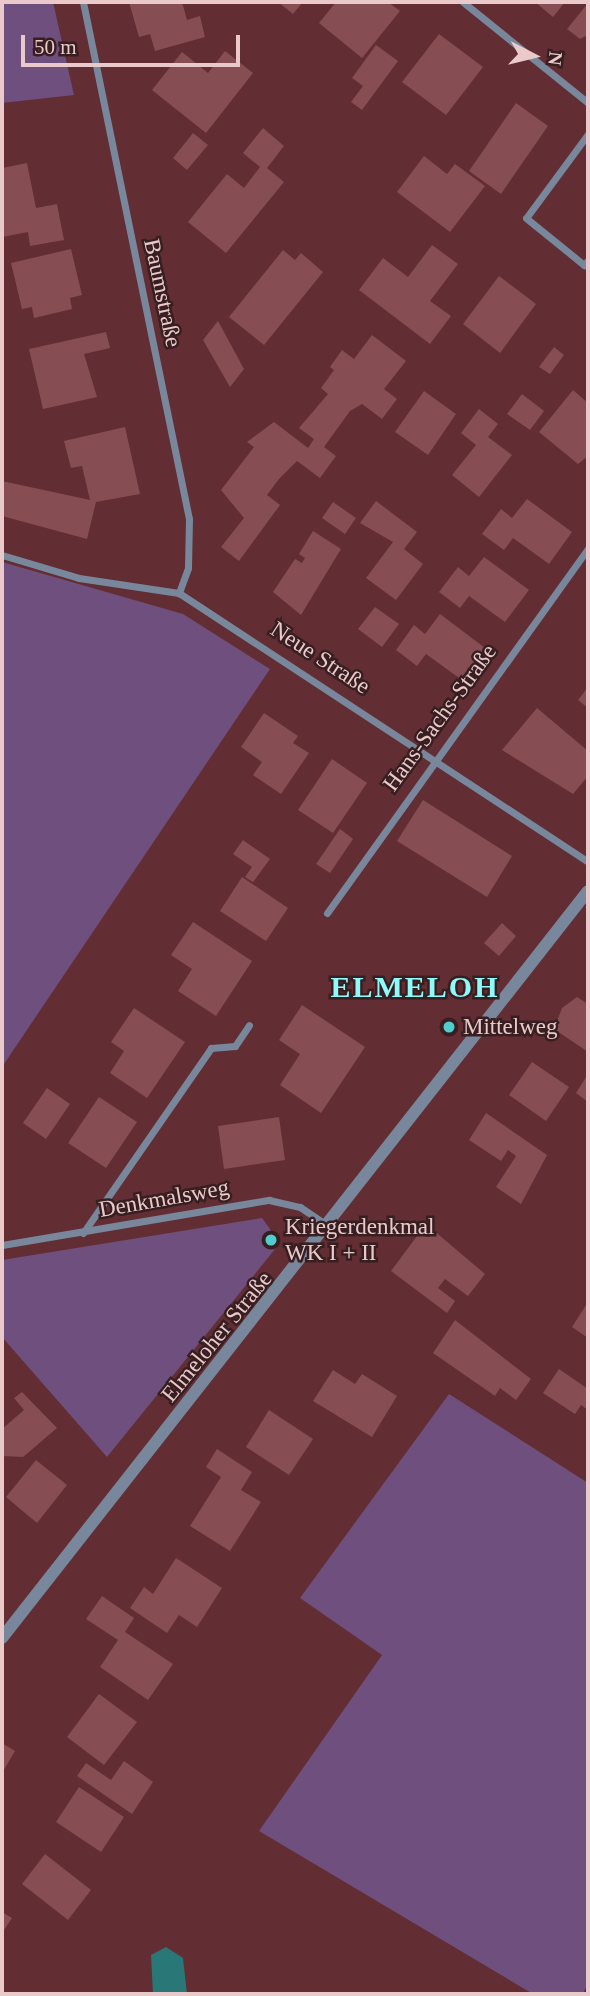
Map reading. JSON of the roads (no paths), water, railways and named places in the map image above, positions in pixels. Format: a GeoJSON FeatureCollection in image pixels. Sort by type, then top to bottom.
{"type":"FeatureCollection","features":[{"type":"Feature","properties":{"kind":"street","name":"Baumstraße"},"geometry":{"type":"LineString","coordinates":[[83,2],[189,519],[188,568],[179,593]]}},
{"type":"Feature","properties":{"kind":"street"},"geometry":{"type":"LineString","coordinates":[[463,2],[588,103]]}},
{"type":"Feature","properties":{"kind":"street"},"geometry":{"type":"LineString","coordinates":[[588,134],[526,218],[584,265],[588,260]]}},
{"type":"Feature","properties":{"kind":"street","name":"Hans-Sachs-Straße"},"geometry":{"type":"LineString","coordinates":[[327,913],[435,756],[588,548]]}},
{"type":"Feature","properties":{"kind":"street","name":"Neue Straße"},"geometry":{"type":"LineString","coordinates":[[2,555],[79,578],[179,593],[435,756],[588,862]]}},
{"type":"Feature","properties":{"kind":"street","name":"Elmeloher Straße"},"geometry":{"type":"LineString","coordinates":[[2,1639],[588,891]]}},
{"type":"Feature","properties":{"kind":"street"},"geometry":{"type":"LineString","coordinates":[[83,1233],[211,1048],[235,1046],[249,1026]]}},
{"type":"Feature","properties":{"kind":"street","name":"Denkmalsweg"},"geometry":{"type":"LineString","coordinates":[[2,1245],[269,1200],[300,1207],[327,1225]]}},
{"type":"Feature","properties":{"kind":"water"},"geometry":{"type":"Polygon","coordinates":[[[166,1947],[183,1958],[187,1994],[153,1994],[151,1955],[166,1947]]]}},
{"type":"Feature","properties":{"kind":"place","name":"Mittelweg"},"geometry":{"type":"Point","coordinates":[449,1027]}},
{"type":"Feature","properties":{"kind":"place","name":"Kriegerdenkmal WK I + II"},"geometry":{"type":"Point","coordinates":[271,1240]}},
{"type":"Feature","properties":{"kind":"district","name":"ELMELOH"},"geometry":{"type":"Point","coordinates":[415,987]}}]}
